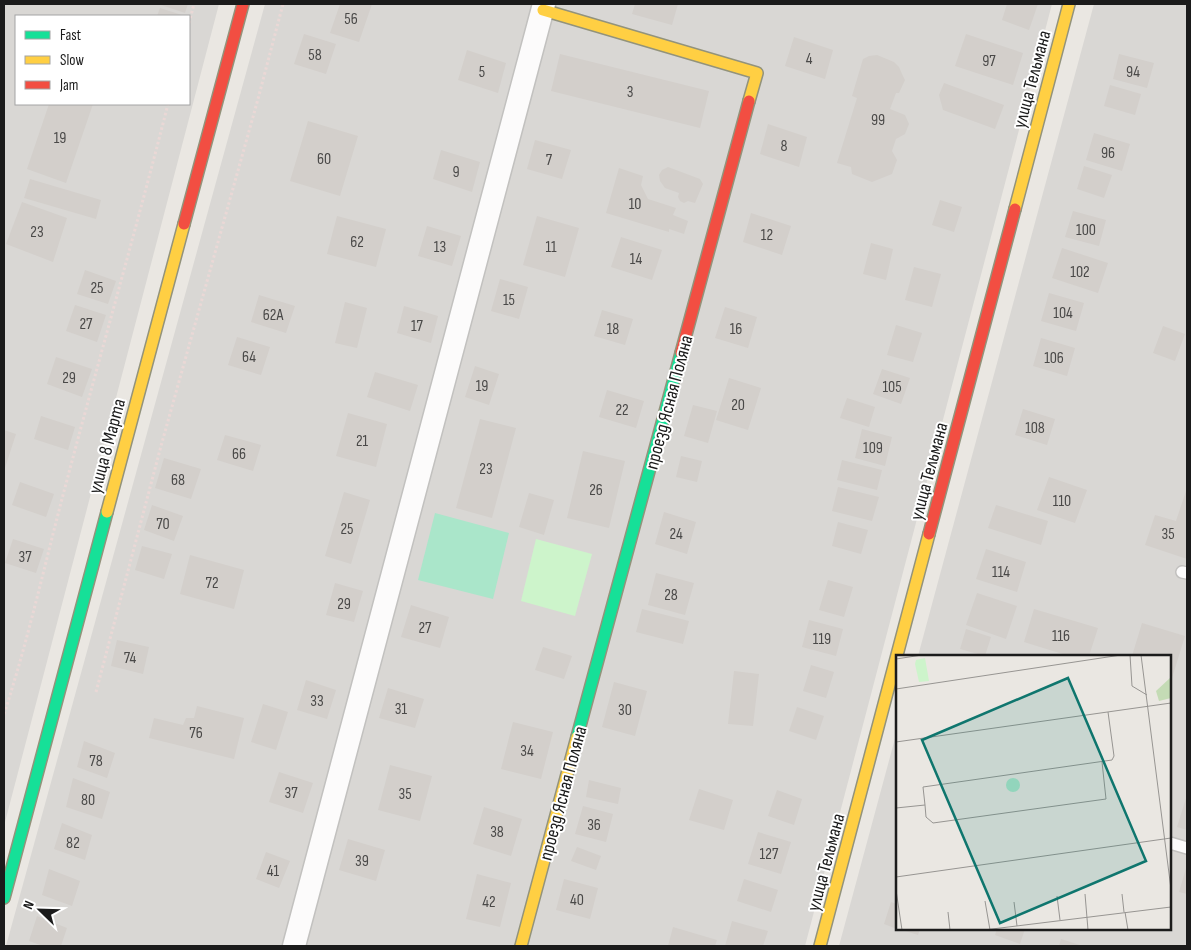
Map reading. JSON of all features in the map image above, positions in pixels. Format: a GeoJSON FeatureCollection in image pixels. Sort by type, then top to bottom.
{"type":"FeatureCollection","features":[{"type":"Feature","properties":{"kind":"street","name":"улица 8 Марта"},"geometry":{"type":"LineString","coordinates":[[4,898],[243,4]]}},
{"type":"Feature","properties":{"kind":"street","name":"улица Тельмана"},"geometry":{"type":"LineString","coordinates":[[897,655],[1070,4]]}},
{"type":"Feature","properties":{"kind":"street","name":"проезд Ясная Поляна"},"geometry":{"type":"LineString","coordinates":[[294,946],[544,7],[757,73],[521,946]]}},
{"type":"Feature","properties":{"kind":"street","name":"улица Тельмана"},"geometry":{"type":"LineString","coordinates":[[820,946],[896,660]]}},
{"type":"Feature","properties":{"kind":"lane"},"geometry":{"type":"LineString","coordinates":[[1171,843],[1187,848]]}},
{"type":"Feature","properties":{"kind":"path"},"geometry":{"type":"LineString","coordinates":[[190,19],[194,4]]}},
{"type":"Feature","properties":{"kind":"path"},"geometry":{"type":"LineString","coordinates":[[96,692],[156,464],[258,99],[282,4]]}},
{"type":"Feature","properties":{"kind":"path"},"geometry":{"type":"LineString","coordinates":[[4,714],[168,105]]}},
{"type":"Feature","properties":{"kind":"shaded area"},"geometry":{"type":"Polygon","coordinates":[[[4,4],[219,4],[4,826],[4,4]]]}},
{"type":"Feature","properties":{"kind":"shaded area"},"geometry":{"type":"Polygon","coordinates":[[[265,4],[1052,4],[805,946],[6,946],[265,4]]]}},
{"type":"Feature","properties":{"kind":"shaded area"},"geometry":{"type":"Polygon","coordinates":[[[1094,4],[1187,4],[1187,946],[839,946],[896,735],[896,930],[1171,930],[1171,655],[918,655],[1094,4]]]}},
{"type":"Feature","properties":{"kind":"green space"},"geometry":{"type":"Polygon","coordinates":[[[435,513],[509,533],[493,599],[418,580],[435,513]]]}},
{"type":"Feature","properties":{"kind":"green space"},"geometry":{"type":"Polygon","coordinates":[[[536,539],[592,554],[575,616],[521,601],[536,539]]]}},
{"type":"Feature","properties":{"kind":"building"},"geometry":{"type":"Polygon","coordinates":[[[158,4],[188,4],[185,13],[158,4]]]}},
{"type":"Feature","properties":{"kind":"building"},"geometry":{"type":"Polygon","coordinates":[[[340,4],[372,4],[359,42],[330,33],[340,4]]]}},
{"type":"Feature","properties":{"kind":"building"},"geometry":{"type":"Polygon","coordinates":[[[635,4],[678,4],[672,25],[632,14],[635,4]]]}},
{"type":"Feature","properties":{"kind":"building"},"geometry":{"type":"Polygon","coordinates":[[[1007,4],[1038,4],[1029,30],[1002,20],[1007,4]]]}},
{"type":"Feature","properties":{"kind":"building"},"geometry":{"type":"Polygon","coordinates":[[[160,8],[182,15],[157,15],[160,8]]]}},
{"type":"Feature","properties":{"kind":"building"},"geometry":{"type":"Polygon","coordinates":[[[304,34],[336,44],[326,74],[294,64],[304,34]]]}},
{"type":"Feature","properties":{"kind":"building"},"geometry":{"type":"Polygon","coordinates":[[[966,34],[1023,53],[1013,85],[955,66],[966,34]]]}},
{"type":"Feature","properties":{"kind":"building"},"geometry":{"type":"Polygon","coordinates":[[[794,37],[833,50],[825,79],[785,66],[794,37]]]}},
{"type":"Feature","properties":{"kind":"building"},"geometry":{"type":"Polygon","coordinates":[[[467,50],[506,63],[498,93],[458,80],[467,50]]]}},
{"type":"Feature","properties":{"kind":"building"},"geometry":{"type":"Polygon","coordinates":[[[560,54],[709,91],[700,128],[551,91],[560,54]]]}},
{"type":"Feature","properties":{"kind":"building"},"geometry":{"type":"Polygon","coordinates":[[[1119,54],[1154,63],[1147,88],[1113,79],[1119,54]]]}},
{"type":"Feature","properties":{"kind":"building"},"geometry":{"type":"Polygon","coordinates":[[[877,55],[894,62],[899,67],[905,80],[899,93],[896,93],[890,109],[905,115],[909,124],[905,134],[896,139],[892,151],[897,160],[892,174],[872,182],[852,174],[851,167],[837,163],[857,98],[852,96],[863,59],[877,55]]]}},
{"type":"Feature","properties":{"kind":"building"},"geometry":{"type":"Polygon","coordinates":[[[944,83],[1004,105],[995,129],[943,110],[939,95],[944,83]]]}},
{"type":"Feature","properties":{"kind":"building"},"geometry":{"type":"Polygon","coordinates":[[[1110,85],[1141,94],[1135,115],[1104,106],[1110,85]]]}},
{"type":"Feature","properties":{"kind":"building"},"geometry":{"type":"Polygon","coordinates":[[[49,105],[93,105],[66,183],[27,169],[49,105]]]}},
{"type":"Feature","properties":{"kind":"building"},"geometry":{"type":"Polygon","coordinates":[[[308,121],[358,136],[340,196],[290,181],[308,121]]]}},
{"type":"Feature","properties":{"kind":"building"},"geometry":{"type":"Polygon","coordinates":[[[768,124],[807,137],[799,167],[760,154],[768,124]]]}},
{"type":"Feature","properties":{"kind":"building"},"geometry":{"type":"Polygon","coordinates":[[[1094,133],[1130,144],[1122,171],[1086,160],[1094,133]]]}},
{"type":"Feature","properties":{"kind":"building"},"geometry":{"type":"Polygon","coordinates":[[[535,140],[571,150],[562,179],[527,169],[535,140]]]}},
{"type":"Feature","properties":{"kind":"building"},"geometry":{"type":"Polygon","coordinates":[[[441,150],[480,162],[472,192],[433,179],[441,150]]]}},
{"type":"Feature","properties":{"kind":"building"},"geometry":{"type":"Polygon","coordinates":[[[1084,166],[1112,175],[1104,198],[1077,189],[1084,166]]]}},
{"type":"Feature","properties":{"kind":"building"},"geometry":{"type":"Polygon","coordinates":[[[668,167],[700,179],[703,184],[695,203],[680,201],[679,193],[665,188],[660,181],[659,175],[662,170],[668,167]]]}},
{"type":"Feature","properties":{"kind":"building"},"geometry":{"type":"Polygon","coordinates":[[[619,168],[643,176],[641,185],[648,199],[676,208],[673,215],[688,221],[684,234],[669,229],[669,232],[606,213],[619,168]]]}},
{"type":"Feature","properties":{"kind":"building"},"geometry":{"type":"Polygon","coordinates":[[[30,179],[101,200],[96,219],[24,198],[30,179]]]}},
{"type":"Feature","properties":{"kind":"building"},"geometry":{"type":"Polygon","coordinates":[[[940,200],[962,207],[954,232],[932,225],[940,200]]]}},
{"type":"Feature","properties":{"kind":"building"},"geometry":{"type":"Polygon","coordinates":[[[22,202],[67,218],[53,262],[6,244],[22,202]]]}},
{"type":"Feature","properties":{"kind":"building"},"geometry":{"type":"Polygon","coordinates":[[[1073,211],[1106,220],[1099,246],[1065,237],[1073,211]]]}},
{"type":"Feature","properties":{"kind":"building"},"geometry":{"type":"Polygon","coordinates":[[[751,213],[791,226],[782,255],[743,242],[751,213]]]}},
{"type":"Feature","properties":{"kind":"building"},"geometry":{"type":"Polygon","coordinates":[[[337,216],[386,229],[376,267],[327,254],[337,216]]]}},
{"type":"Feature","properties":{"kind":"building"},"geometry":{"type":"Polygon","coordinates":[[[537,216],[579,228],[565,277],[523,265],[537,216]]]}},
{"type":"Feature","properties":{"kind":"building"},"geometry":{"type":"Polygon","coordinates":[[[427,226],[461,236],[452,266],[418,256],[427,226]]]}},
{"type":"Feature","properties":{"kind":"building"},"geometry":{"type":"Polygon","coordinates":[[[621,237],[662,250],[652,280],[611,267],[621,237]]]}},
{"type":"Feature","properties":{"kind":"building"},"geometry":{"type":"Polygon","coordinates":[[[871,243],[893,249],[886,280],[863,274],[871,243]]]}},
{"type":"Feature","properties":{"kind":"building"},"geometry":{"type":"Polygon","coordinates":[[[1062,248],[1108,263],[1098,293],[1052,278],[1062,248]]]}},
{"type":"Feature","properties":{"kind":"building"},"geometry":{"type":"Polygon","coordinates":[[[914,267],[941,274],[932,307],[905,300],[914,267]]]}},
{"type":"Feature","properties":{"kind":"building"},"geometry":{"type":"Polygon","coordinates":[[[85,270],[116,281],[108,304],[77,294],[85,270]]]}},
{"type":"Feature","properties":{"kind":"building"},"geometry":{"type":"Polygon","coordinates":[[[500,279],[528,287],[519,319],[491,311],[500,279]]]}},
{"type":"Feature","properties":{"kind":"building"},"geometry":{"type":"Polygon","coordinates":[[[1049,293],[1084,303],[1076,331],[1041,321],[1049,293]]]}},
{"type":"Feature","properties":{"kind":"building"},"geometry":{"type":"Polygon","coordinates":[[[259,295],[295,306],[286,333],[251,322],[259,295]]]}},
{"type":"Feature","properties":{"kind":"building"},"geometry":{"type":"Polygon","coordinates":[[[345,302],[367,308],[357,348],[335,343],[345,302]]]}},
{"type":"Feature","properties":{"kind":"building"},"geometry":{"type":"Polygon","coordinates":[[[75,305],[106,315],[97,342],[66,331],[75,305]]]}},
{"type":"Feature","properties":{"kind":"building"},"geometry":{"type":"Polygon","coordinates":[[[404,306],[438,316],[431,343],[397,333],[404,306]]]}},
{"type":"Feature","properties":{"kind":"building"},"geometry":{"type":"Polygon","coordinates":[[[725,307],[757,317],[748,348],[715,338],[725,307]]]}},
{"type":"Feature","properties":{"kind":"building"},"geometry":{"type":"Polygon","coordinates":[[[602,310],[633,319],[625,345],[594,336],[602,310]]]}},
{"type":"Feature","properties":{"kind":"building"},"geometry":{"type":"Polygon","coordinates":[[[896,325],[922,333],[913,362],[887,355],[896,325]]]}},
{"type":"Feature","properties":{"kind":"building"},"geometry":{"type":"Polygon","coordinates":[[[1163,326],[1185,334],[1175,361],[1153,353],[1163,326]]]}},
{"type":"Feature","properties":{"kind":"building"},"geometry":{"type":"Polygon","coordinates":[[[237,337],[270,347],[261,375],[228,365],[237,337]]]}},
{"type":"Feature","properties":{"kind":"building"},"geometry":{"type":"Polygon","coordinates":[[[1041,338],[1075,348],[1067,376],[1033,366],[1041,338]]]}},
{"type":"Feature","properties":{"kind":"building"},"geometry":{"type":"Polygon","coordinates":[[[56,357],[92,369],[82,397],[47,384],[56,357]]]}},
{"type":"Feature","properties":{"kind":"building"},"geometry":{"type":"Polygon","coordinates":[[[475,366],[499,374],[489,405],[465,397],[475,366]]]}},
{"type":"Feature","properties":{"kind":"building"},"geometry":{"type":"Polygon","coordinates":[[[882,369],[910,378],[901,404],[873,394],[882,369]]]}},
{"type":"Feature","properties":{"kind":"building"},"geometry":{"type":"Polygon","coordinates":[[[375,372],[418,385],[410,411],[367,397],[375,372]]]}},
{"type":"Feature","properties":{"kind":"building"},"geometry":{"type":"Polygon","coordinates":[[[729,378],[761,388],[748,430],[716,420],[729,378]]]}},
{"type":"Feature","properties":{"kind":"building"},"geometry":{"type":"Polygon","coordinates":[[[607,390],[644,401],[636,428],[599,417],[607,390]]]}},
{"type":"Feature","properties":{"kind":"building"},"geometry":{"type":"Polygon","coordinates":[[[847,398],[875,407],[869,427],[840,418],[847,398]]]}},
{"type":"Feature","properties":{"kind":"building"},"geometry":{"type":"Polygon","coordinates":[[[693,405],[717,411],[708,443],[684,436],[693,405]]]}},
{"type":"Feature","properties":{"kind":"building"},"geometry":{"type":"Polygon","coordinates":[[[1023,409],[1055,419],[1047,445],[1015,435],[1023,409]]]}},
{"type":"Feature","properties":{"kind":"building"},"geometry":{"type":"Polygon","coordinates":[[[348,413],[387,424],[376,467],[336,456],[348,413]]]}},
{"type":"Feature","properties":{"kind":"building"},"geometry":{"type":"Polygon","coordinates":[[[41,416],[75,427],[68,450],[34,439],[41,416]]]}},
{"type":"Feature","properties":{"kind":"building"},"geometry":{"type":"Polygon","coordinates":[[[480,419],[516,428],[492,518],[456,508],[480,419]]]}},
{"type":"Feature","properties":{"kind":"building"},"geometry":{"type":"Polygon","coordinates":[[[862,429],[892,437],[885,466],[855,458],[862,429]]]}},
{"type":"Feature","properties":{"kind":"building"},"geometry":{"type":"Polygon","coordinates":[[[4,430],[16,434],[4,471],[4,430]]]}},
{"type":"Feature","properties":{"kind":"building"},"geometry":{"type":"Polygon","coordinates":[[[225,435],[261,445],[253,471],[217,460],[225,435]]]}},
{"type":"Feature","properties":{"kind":"building"},"geometry":{"type":"Polygon","coordinates":[[[583,451],[625,461],[609,528],[567,518],[583,451]]]}},
{"type":"Feature","properties":{"kind":"building"},"geometry":{"type":"Polygon","coordinates":[[[681,456],[702,461],[697,482],[676,477],[681,456]]]}},
{"type":"Feature","properties":{"kind":"building"},"geometry":{"type":"Polygon","coordinates":[[[164,458],[201,469],[191,499],[155,488],[164,458]]]}},
{"type":"Feature","properties":{"kind":"building"},"geometry":{"type":"Polygon","coordinates":[[[842,460],[882,470],[877,490],[837,480],[842,460]]]}},
{"type":"Feature","properties":{"kind":"building"},"geometry":{"type":"Polygon","coordinates":[[[1049,477],[1087,490],[1075,523],[1037,510],[1049,477]]]}},
{"type":"Feature","properties":{"kind":"building"},"geometry":{"type":"Polygon","coordinates":[[[20,482],[54,494],[46,517],[12,505],[20,482]]]}},
{"type":"Feature","properties":{"kind":"building"},"geometry":{"type":"Polygon","coordinates":[[[838,487],[879,497],[872,521],[832,511],[838,487]]]}},
{"type":"Feature","properties":{"kind":"building"},"geometry":{"type":"Polygon","coordinates":[[[1187,488],[1187,559],[1145,545],[1155,515],[1176,521],[1187,488]]]}},
{"type":"Feature","properties":{"kind":"building"},"geometry":{"type":"Polygon","coordinates":[[[344,492],[370,500],[351,564],[325,556],[344,492]]]}},
{"type":"Feature","properties":{"kind":"building"},"geometry":{"type":"Polygon","coordinates":[[[529,493],[554,500],[544,535],[519,527],[529,493]]]}},
{"type":"Feature","properties":{"kind":"building"},"geometry":{"type":"Polygon","coordinates":[[[152,505],[183,516],[174,541],[144,530],[152,505]]]}},
{"type":"Feature","properties":{"kind":"building"},"geometry":{"type":"Polygon","coordinates":[[[996,505],[1048,521],[1041,545],[988,528],[996,505]]]}},
{"type":"Feature","properties":{"kind":"building"},"geometry":{"type":"Polygon","coordinates":[[[664,512],[696,522],[687,554],[655,544],[664,512]]]}},
{"type":"Feature","properties":{"kind":"building"},"geometry":{"type":"Polygon","coordinates":[[[838,522],[868,530],[861,554],[832,546],[838,522]]]}},
{"type":"Feature","properties":{"kind":"building"},"geometry":{"type":"Polygon","coordinates":[[[13,539],[44,549],[36,573],[5,563],[13,539]]]}},
{"type":"Feature","properties":{"kind":"building"},"geometry":{"type":"Polygon","coordinates":[[[142,546],[172,554],[164,579],[135,570],[142,546]]]}},
{"type":"Feature","properties":{"kind":"building"},"geometry":{"type":"Polygon","coordinates":[[[986,549],[1026,562],[1017,592],[976,579],[986,549]]]}},
{"type":"Feature","properties":{"kind":"building"},"geometry":{"type":"Polygon","coordinates":[[[190,555],[244,570],[234,609],[180,594],[190,555]]]}},
{"type":"Feature","properties":{"kind":"building"},"geometry":{"type":"Polygon","coordinates":[[[656,573],[694,583],[685,615],[648,605],[656,573]]]}},
{"type":"Feature","properties":{"kind":"building"},"geometry":{"type":"Polygon","coordinates":[[[828,580],[853,587],[844,617],[819,610],[828,580]]]}},
{"type":"Feature","properties":{"kind":"building"},"geometry":{"type":"Polygon","coordinates":[[[335,583],[363,591],[354,622],[326,615],[335,583]]]}},
{"type":"Feature","properties":{"kind":"building"},"geometry":{"type":"Polygon","coordinates":[[[977,593],[1017,606],[1006,639],[966,625],[977,593]]]}},
{"type":"Feature","properties":{"kind":"building"},"geometry":{"type":"Polygon","coordinates":[[[411,605],[449,617],[440,648],[401,637],[411,605]]]}},
{"type":"Feature","properties":{"kind":"building"},"geometry":{"type":"Polygon","coordinates":[[[642,609],[689,621],[683,644],[636,632],[642,609]]]}},
{"type":"Feature","properties":{"kind":"building"},"geometry":{"type":"Polygon","coordinates":[[[1034,609],[1098,628],[1089,655],[1066,655],[1024,642],[1034,609]]]}},
{"type":"Feature","properties":{"kind":"building"},"geometry":{"type":"Polygon","coordinates":[[[809,620],[843,629],[836,656],[802,647],[809,620]]]}},
{"type":"Feature","properties":{"kind":"building"},"geometry":{"type":"Polygon","coordinates":[[[1142,623],[1185,636],[1172,678],[1171,655],[1132,655],[1142,623]]]}},
{"type":"Feature","properties":{"kind":"building"},"geometry":{"type":"Polygon","coordinates":[[[966,629],[991,637],[985,655],[960,649],[966,629]]]}},
{"type":"Feature","properties":{"kind":"building"},"geometry":{"type":"Polygon","coordinates":[[[117,640],[149,647],[143,674],[111,666],[117,640]]]}},
{"type":"Feature","properties":{"kind":"building"},"geometry":{"type":"Polygon","coordinates":[[[543,647],[572,656],[564,679],[535,670],[543,647]]]}},
{"type":"Feature","properties":{"kind":"building"},"geometry":{"type":"Polygon","coordinates":[[[811,665],[834,672],[826,698],[803,691],[811,665]]]}},
{"type":"Feature","properties":{"kind":"building"},"geometry":{"type":"Polygon","coordinates":[[[734,671],[759,674],[753,726],[728,724],[734,671]]]}},
{"type":"Feature","properties":{"kind":"building"},"geometry":{"type":"Polygon","coordinates":[[[306,680],[336,690],[327,719],[297,710],[306,680]]]}},
{"type":"Feature","properties":{"kind":"building"},"geometry":{"type":"Polygon","coordinates":[[[614,682],[647,691],[635,736],[602,727],[614,682]]]}},
{"type":"Feature","properties":{"kind":"building"},"geometry":{"type":"Polygon","coordinates":[[[388,688],[424,699],[415,728],[379,718],[388,688]]]}},
{"type":"Feature","properties":{"kind":"building"},"geometry":{"type":"Polygon","coordinates":[[[263,704],[288,712],[276,750],[251,742],[263,704]]]}},
{"type":"Feature","properties":{"kind":"building"},"geometry":{"type":"Polygon","coordinates":[[[197,706],[244,718],[234,759],[149,738],[154,718],[183,725],[186,718],[194,718],[197,706]]]}},
{"type":"Feature","properties":{"kind":"building"},"geometry":{"type":"Polygon","coordinates":[[[797,707],[824,716],[816,740],[789,731],[797,707]]]}},
{"type":"Feature","properties":{"kind":"building"},"geometry":{"type":"Polygon","coordinates":[[[513,722],[553,732],[541,779],[501,769],[513,722]]]}},
{"type":"Feature","properties":{"kind":"building"},"geometry":{"type":"Polygon","coordinates":[[[84,741],[115,753],[107,778],[77,767],[84,741]]]}},
{"type":"Feature","properties":{"kind":"building"},"geometry":{"type":"Polygon","coordinates":[[[390,765],[432,776],[420,821],[378,810],[390,765]]]}},
{"type":"Feature","properties":{"kind":"building"},"geometry":{"type":"Polygon","coordinates":[[[279,772],[313,783],[303,813],[269,802],[279,772]]]}},
{"type":"Feature","properties":{"kind":"building"},"geometry":{"type":"Polygon","coordinates":[[[73,778],[110,792],[102,819],[66,807],[73,778]]]}},
{"type":"Feature","properties":{"kind":"building"},"geometry":{"type":"Polygon","coordinates":[[[589,780],[621,788],[618,804],[586,797],[589,780]]]}},
{"type":"Feature","properties":{"kind":"building"},"geometry":{"type":"Polygon","coordinates":[[[699,789],[733,800],[724,830],[689,820],[699,789]]]}},
{"type":"Feature","properties":{"kind":"building"},"geometry":{"type":"Polygon","coordinates":[[[777,790],[802,799],[794,825],[768,816],[777,790]]]}},
{"type":"Feature","properties":{"kind":"building"},"geometry":{"type":"Polygon","coordinates":[[[1187,795],[1187,830],[1177,827],[1187,795]]]}},
{"type":"Feature","properties":{"kind":"building"},"geometry":{"type":"Polygon","coordinates":[[[583,806],[613,814],[606,842],[575,834],[583,806]]]}},
{"type":"Feature","properties":{"kind":"building"},"geometry":{"type":"Polygon","coordinates":[[[484,807],[522,819],[511,856],[473,844],[484,807]]]}},
{"type":"Feature","properties":{"kind":"building"},"geometry":{"type":"Polygon","coordinates":[[[62,823],[92,835],[85,860],[54,849],[62,823]]]}},
{"type":"Feature","properties":{"kind":"building"},"geometry":{"type":"Polygon","coordinates":[[[758,832],[791,842],[781,874],[748,864],[758,832]]]}},
{"type":"Feature","properties":{"kind":"building"},"geometry":{"type":"Polygon","coordinates":[[[348,839],[385,850],[376,881],[339,870],[348,839]]]}},
{"type":"Feature","properties":{"kind":"building"},"geometry":{"type":"Polygon","coordinates":[[[577,847],[601,856],[596,870],[571,861],[577,847]]]}},
{"type":"Feature","properties":{"kind":"building"},"geometry":{"type":"Polygon","coordinates":[[[266,852],[290,861],[279,888],[256,879],[266,852]]]}},
{"type":"Feature","properties":{"kind":"building"},"geometry":{"type":"Polygon","coordinates":[[[1187,865],[1187,894],[1179,892],[1187,865]]]}},
{"type":"Feature","properties":{"kind":"building"},"geometry":{"type":"Polygon","coordinates":[[[49,869],[80,881],[72,906],[42,895],[49,869]]]}},
{"type":"Feature","properties":{"kind":"building"},"geometry":{"type":"Polygon","coordinates":[[[477,874],[511,883],[500,927],[466,919],[477,874]]]}},
{"type":"Feature","properties":{"kind":"building"},"geometry":{"type":"Polygon","coordinates":[[[564,879],[598,888],[590,919],[556,910],[564,879]]]}},
{"type":"Feature","properties":{"kind":"building"},"geometry":{"type":"Polygon","coordinates":[[[744,879],[778,890],[771,912],[737,901],[744,879]]]}},
{"type":"Feature","properties":{"kind":"building"},"geometry":{"type":"Polygon","coordinates":[[[891,902],[896,904],[896,929],[884,924],[891,902]]]}},
{"type":"Feature","properties":{"kind":"building"},"geometry":{"type":"Polygon","coordinates":[[[37,916],[67,928],[61,946],[43,946],[29,941],[37,916]]]}},
{"type":"Feature","properties":{"kind":"building"},"geometry":{"type":"Polygon","coordinates":[[[732,921],[768,931],[763,946],[725,946],[732,921]]]}},
{"type":"Feature","properties":{"kind":"building"},"geometry":{"type":"Polygon","coordinates":[[[673,927],[717,940],[715,946],[668,946],[673,927]]]}},
{"type":"Feature","properties":{"kind":"building"},"geometry":{"type":"Polygon","coordinates":[[[902,930],[920,930],[918,935],[902,930]]]}},
{"type":"Feature","properties":{"kind":"building"},"geometry":{"type":"Polygon","coordinates":[[[997,930],[1025,930],[1020,944],[995,935],[997,930]]]}},
{"type":"Feature","properties":{"kind":"building"},"geometry":{"type":"Polygon","coordinates":[[[1061,939],[1083,946],[1059,946],[1061,939]]]}},
{"type":"Feature","properties":{"kind":"traffic: fast"},"geometry":{"type":"LineString","coordinates":[[577,737],[681,353]]}},
{"type":"Feature","properties":{"kind":"traffic: fast"},"geometry":{"type":"LineString","coordinates":[[4,898],[107,512]]}},
{"type":"Feature","properties":{"kind":"traffic: slow"},"geometry":{"type":"LineString","coordinates":[[1015,209],[1069,4]]}},
{"type":"Feature","properties":{"kind":"traffic: slow"},"geometry":{"type":"LineString","coordinates":[[543,10],[757,73],[749,101]]}},
{"type":"Feature","properties":{"kind":"traffic: slow"},"geometry":{"type":"LineString","coordinates":[[107,512],[184,224]]}},
{"type":"Feature","properties":{"kind":"traffic: slow"},"geometry":{"type":"LineString","coordinates":[[897,655],[929,534]]}},
{"type":"Feature","properties":{"kind":"traffic: slow"},"geometry":{"type":"LineString","coordinates":[[820,946],[896,659]]}},
{"type":"Feature","properties":{"kind":"traffic: slow"},"geometry":{"type":"LineString","coordinates":[[521,946],[577,737]]}},
{"type":"Feature","properties":{"kind":"traffic: jam"},"geometry":{"type":"LineString","coordinates":[[184,224],[243,4]]}},
{"type":"Feature","properties":{"kind":"traffic: jam"},"geometry":{"type":"LineString","coordinates":[[681,353],[749,101]]}},
{"type":"Feature","properties":{"kind":"traffic: jam"},"geometry":{"type":"LineString","coordinates":[[929,534],[1015,209]]}}]}
